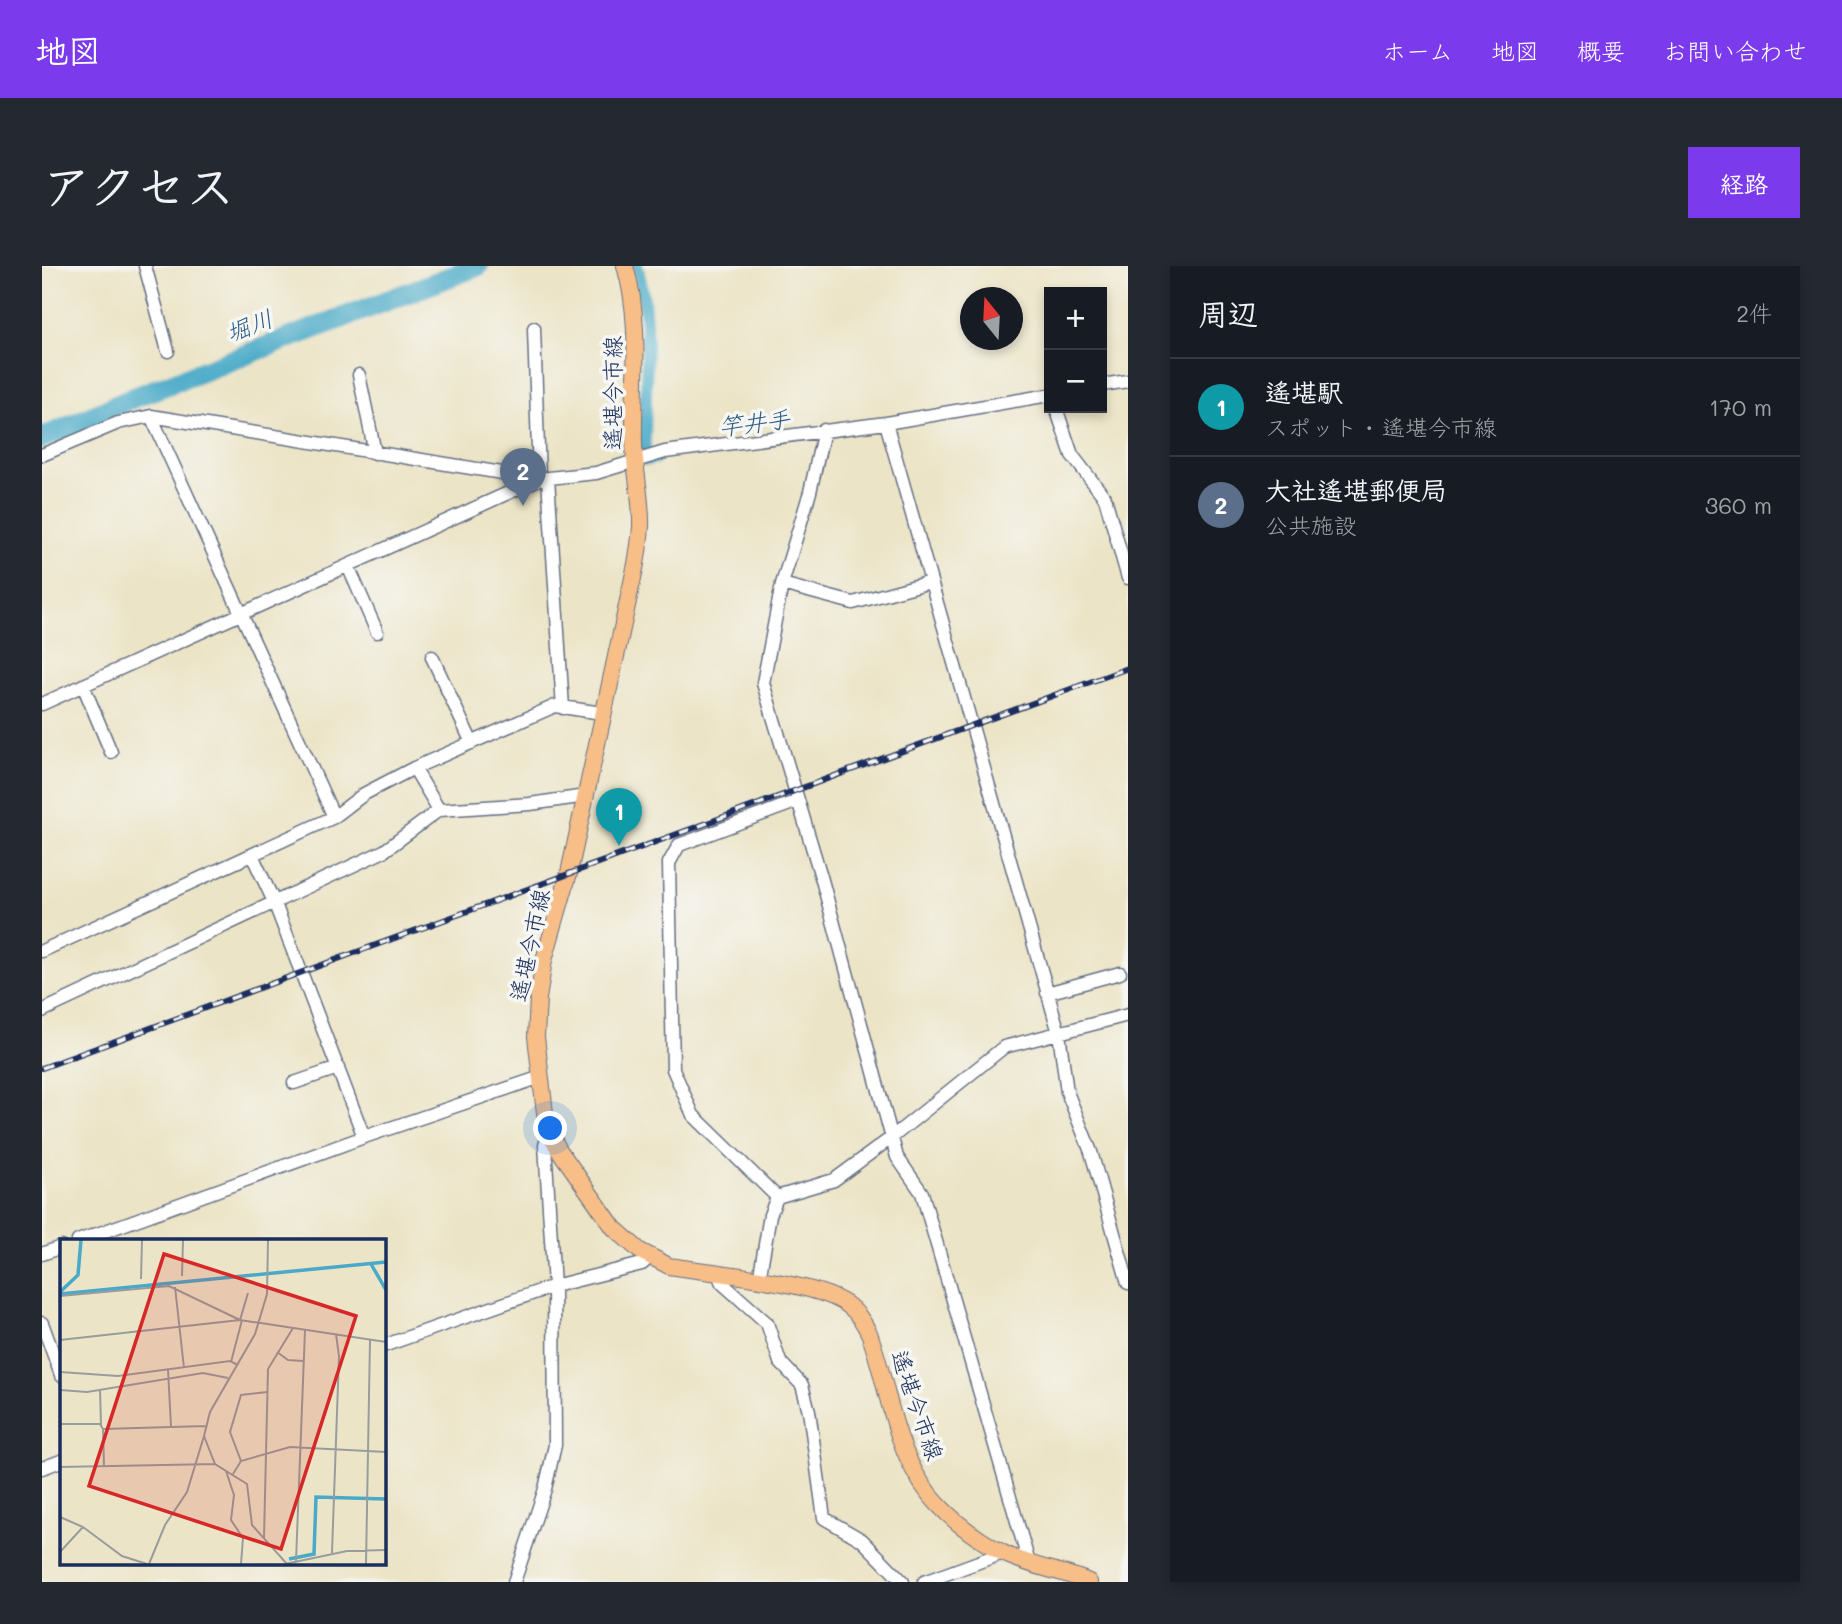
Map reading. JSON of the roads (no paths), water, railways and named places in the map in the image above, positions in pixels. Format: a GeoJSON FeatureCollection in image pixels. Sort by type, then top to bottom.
{"type":"FeatureCollection","features":[{"type":"Feature","properties":{"kind":"main road","name":"遙堪今市線"},"geometry":{"type":"LineString","coordinates":[[625,266],[634,303],[634,463],[641,526],[636,564],[586,796],[569,873],[544,960],[538,999],[536,1037],[550,1133],[614,1228],[650,1257],[669,1266],[808,1288],[849,1305],[861,1318],[878,1359],[908,1457],[922,1484],[940,1507],[964,1528],[1003,1553],[1089,1582]]}},
{"type":"Feature","properties":{"kind":"street"},"geometry":{"type":"LineString","coordinates":[[145,266],[168,351]]}},
{"type":"Feature","properties":{"kind":"street"},"geometry":{"type":"LineString","coordinates":[[534,328],[543,479],[563,708]]}},
{"type":"Feature","properties":{"kind":"street"},"geometry":{"type":"LineString","coordinates":[[359,374],[375,453]]}},
{"type":"Feature","properties":{"kind":"street"},"geometry":{"type":"LineString","coordinates":[[1107,384],[1128,381]]}},
{"type":"Feature","properties":{"kind":"street"},"geometry":{"type":"LineString","coordinates":[[42,455],[118,422],[151,416],[543,479],[596,473],[665,452],[886,423],[1044,395]]}},
{"type":"Feature","properties":{"kind":"street"},"geometry":{"type":"LineString","coordinates":[[1058,413],[1072,455],[1105,498],[1128,578]]}},
{"type":"Feature","properties":{"kind":"street"},"geometry":{"type":"LineString","coordinates":[[151,416],[334,817]]}},
{"type":"Feature","properties":{"kind":"street"},"geometry":{"type":"LineString","coordinates":[[886,423],[1059,1034],[1067,1092],[1091,1152],[1128,1283]]}},
{"type":"Feature","properties":{"kind":"street"},"geometry":{"type":"LineString","coordinates":[[824,430],[810,492],[782,584],[763,683],[891,1138],[897,1157],[922,1193],[1029,1563]]}},
{"type":"Feature","properties":{"kind":"street"},"geometry":{"type":"LineString","coordinates":[[42,704],[543,479]]}},
{"type":"Feature","properties":{"kind":"street"},"geometry":{"type":"LineString","coordinates":[[348,566],[377,632]]}},
{"type":"Feature","properties":{"kind":"street"},"geometry":{"type":"LineString","coordinates":[[782,584],[853,603],[930,582]]}},
{"type":"Feature","properties":{"kind":"street"},"geometry":{"type":"LineString","coordinates":[[432,657],[472,743]]}},
{"type":"Feature","properties":{"kind":"street"},"geometry":{"type":"LineString","coordinates":[[83,685],[111,752]]}},
{"type":"Feature","properties":{"kind":"street"},"geometry":{"type":"LineString","coordinates":[[42,951],[334,817],[364,794],[414,768],[555,706],[602,713]]}},
{"type":"Feature","properties":{"kind":"street"},"geometry":{"type":"LineString","coordinates":[[414,768],[439,810]]}},
{"type":"Feature","properties":{"kind":"street"},"geometry":{"type":"LineString","coordinates":[[42,1011],[384,851],[439,810],[530,804],[586,796]]}},
{"type":"Feature","properties":{"kind":"street"},"geometry":{"type":"LineString","coordinates":[[777,1197],[693,1115],[673,1069],[669,863],[679,845],[798,801]]}},
{"type":"Feature","properties":{"kind":"street"},"geometry":{"type":"LineString","coordinates":[[252,855],[275,904],[364,1137]]}},
{"type":"Feature","properties":{"kind":"street"},"geometry":{"type":"LineString","coordinates":[[1047,993],[1120,973]]}},
{"type":"Feature","properties":{"kind":"street"},"geometry":{"type":"LineString","coordinates":[[759,1280],[769,1215],[777,1197],[834,1180],[1004,1047],[1128,1015]]}},
{"type":"Feature","properties":{"kind":"street"},"geometry":{"type":"LineString","coordinates":[[294,1083],[338,1068]]}},
{"type":"Feature","properties":{"kind":"street"},"geometry":{"type":"LineString","coordinates":[[84,1239],[364,1137],[541,1077]]}},
{"type":"Feature","properties":{"kind":"street"},"geometry":{"type":"LineString","coordinates":[[514,1582],[545,1489],[555,1444],[554,1286],[545,1145],[550,1133]]}},
{"type":"Feature","properties":{"kind":"street"},"geometry":{"type":"LineString","coordinates":[[42,1254],[60,1247]]}},
{"type":"Feature","properties":{"kind":"street"},"geometry":{"type":"LineString","coordinates":[[385,1345],[554,1286],[642,1264],[650,1257]]}},
{"type":"Feature","properties":{"kind":"street"},"geometry":{"type":"LineString","coordinates":[[718,1274],[722,1283],[767,1323],[780,1363],[802,1385],[824,1518],[862,1540],[903,1582]]}},
{"type":"Feature","properties":{"kind":"street"},"geometry":{"type":"LineString","coordinates":[[42,1322],[60,1373]]}},
{"type":"Feature","properties":{"kind":"street"},"geometry":{"type":"LineString","coordinates":[[42,1468],[60,1461]]}},
{"type":"Feature","properties":{"kind":"street"},"geometry":{"type":"LineString","coordinates":[[925,1582],[1003,1553]]}},
{"type":"Feature","properties":{"kind":"waterway","name":"堀川"},"geometry":{"type":"LineString","coordinates":[[42,438],[135,397],[478,266]]}},
{"type":"Feature","properties":{"kind":"waterway","name":"竿井手"},"geometry":{"type":"LineString","coordinates":[[637,266],[645,307],[645,446],[647,460],[656,458]]}},
{"type":"Feature","properties":{"kind":"railway"},"geometry":{"type":"LineString","coordinates":[[42,1068],[1128,668]]}},
{"type":"Feature","properties":{"kind":"place","name":"大社遙堪郵便局"},"geometry":{"type":"Point","coordinates":[523,506]}},
{"type":"Feature","properties":{"kind":"place","name":"遙堪駅"},"geometry":{"type":"Point","coordinates":[619,846]}}]}
